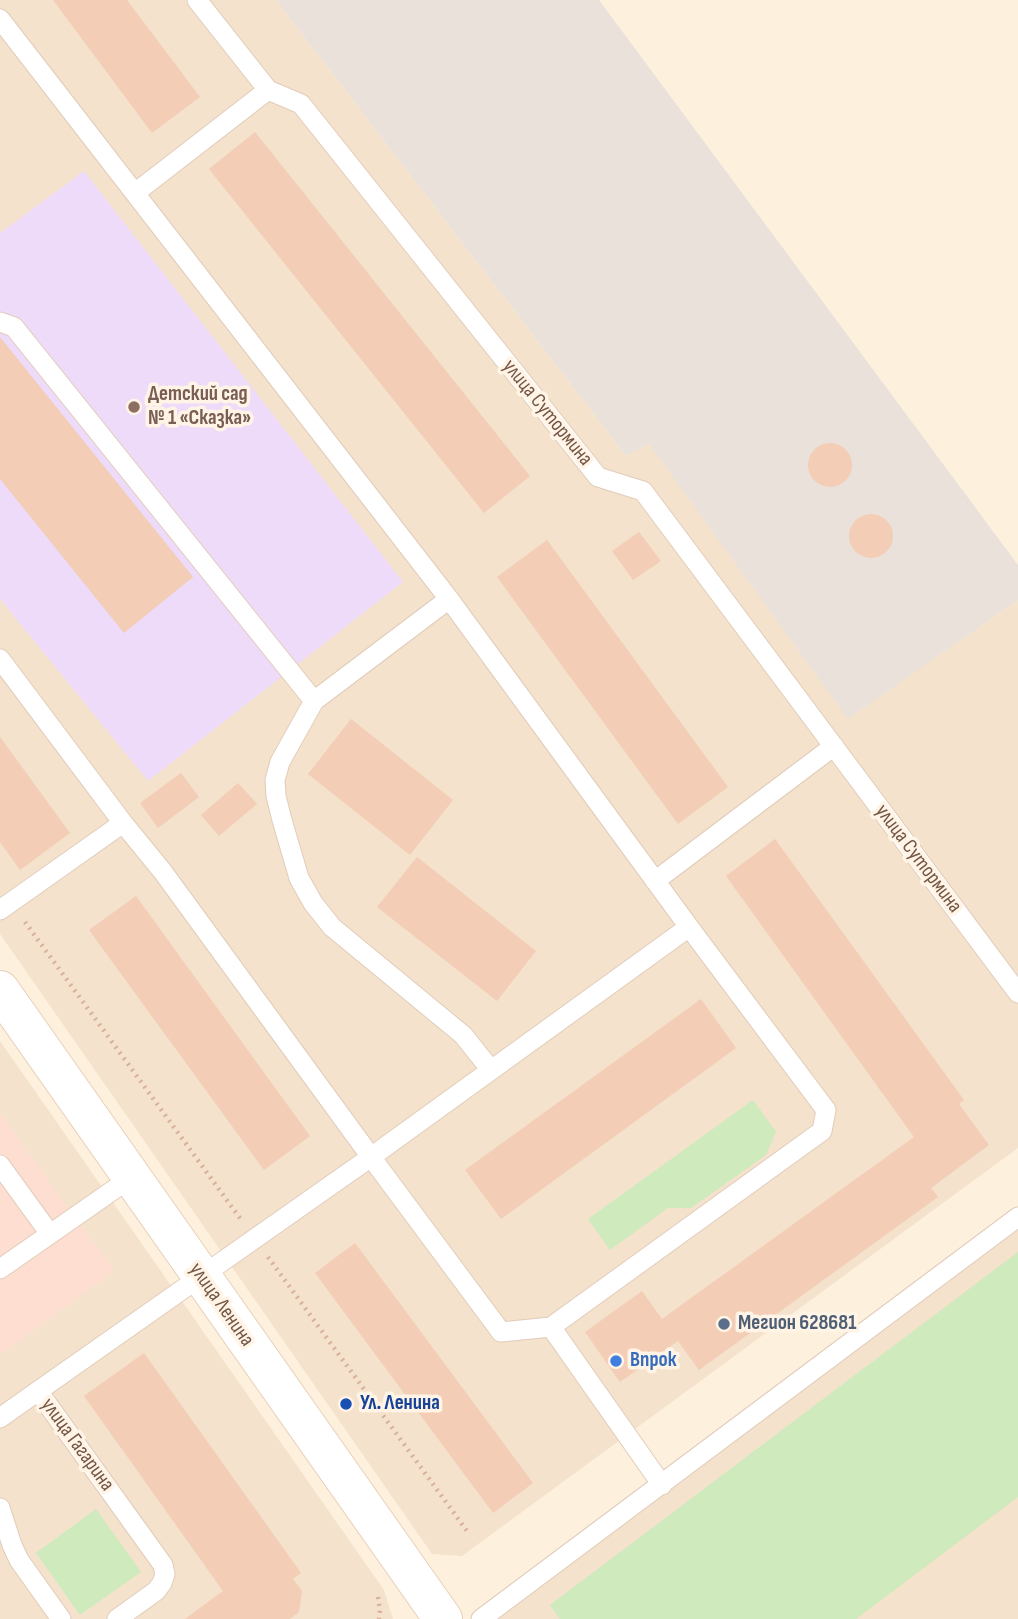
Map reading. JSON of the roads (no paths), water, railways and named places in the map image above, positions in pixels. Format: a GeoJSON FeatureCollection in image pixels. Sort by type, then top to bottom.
{"type":"FeatureCollection","features":[{"type":"Feature","properties":{"kind":"main road","name":"улица Ленина"},"geometry":{"type":"LineString","coordinates":[[0,990],[443,1619]]}},
{"type":"Feature","properties":{"kind":"lane","name":"улица Сутормина"},"geometry":{"type":"LineString","coordinates":[[197,0],[268,90],[300,104],[598,477],[643,491],[1018,993]]}},
{"type":"Feature","properties":{"kind":"lane"},"geometry":{"type":"LineString","coordinates":[[0,19],[449,599],[689,928],[826,1110],[822,1131],[551,1327],[501,1332],[163,872],[0,659]]}},
{"type":"Feature","properties":{"kind":"lane"},"geometry":{"type":"LineString","coordinates":[[135,193],[268,90]]}},
{"type":"Feature","properties":{"kind":"lane"},"geometry":{"type":"LineString","coordinates":[[0,321],[14,327],[314,701]]}},
{"type":"Feature","properties":{"kind":"lane"},"geometry":{"type":"LineString","coordinates":[[449,599],[314,701],[280,762],[275,780],[276,796],[299,878],[313,903],[332,926],[463,1035],[491,1070]]}},
{"type":"Feature","properties":{"kind":"lane"},"geometry":{"type":"LineString","coordinates":[[655,881],[834,746]]}},
{"type":"Feature","properties":{"kind":"lane"},"geometry":{"type":"LineString","coordinates":[[6,906],[123,823]]}},
{"type":"Feature","properties":{"kind":"lane","name":"улица Гагарина"},"geometry":{"type":"LineString","coordinates":[[117,1619],[156,1591],[165,1574],[163,1565],[38,1391],[371,1157],[689,928]]}},
{"type":"Feature","properties":{"kind":"lane"},"geometry":{"type":"LineString","coordinates":[[0,1165],[50,1234]]}},
{"type":"Feature","properties":{"kind":"lane"},"geometry":{"type":"LineString","coordinates":[[0,1269],[132,1177]]}},
{"type":"Feature","properties":{"kind":"lane"},"geometry":{"type":"LineString","coordinates":[[481,1619],[1018,1217]]}},
{"type":"Feature","properties":{"kind":"lane"},"geometry":{"type":"LineString","coordinates":[[551,1327],[662,1485]]}},
{"type":"Feature","properties":{"kind":"lane"},"geometry":{"type":"LineString","coordinates":[[0,1418],[38,1391]]}},
{"type":"Feature","properties":{"kind":"lane"},"geometry":{"type":"LineString","coordinates":[[0,1508],[19,1560],[61,1619]]}},
{"type":"Feature","properties":{"kind":"place","name":"Детский сад № 1 «Сказка»"},"geometry":{"type":"Point","coordinates":[134,407]}},
{"type":"Feature","properties":{"kind":"place","name":"Мегион 628681"},"geometry":{"type":"Point","coordinates":[724,1324]}},
{"type":"Feature","properties":{"kind":"place","name":"Впрок"},"geometry":{"type":"Point","coordinates":[616,1361]}},
{"type":"Feature","properties":{"kind":"place","name":"Ул. Ленина"},"geometry":{"type":"Point","coordinates":[346,1404]}}]}
